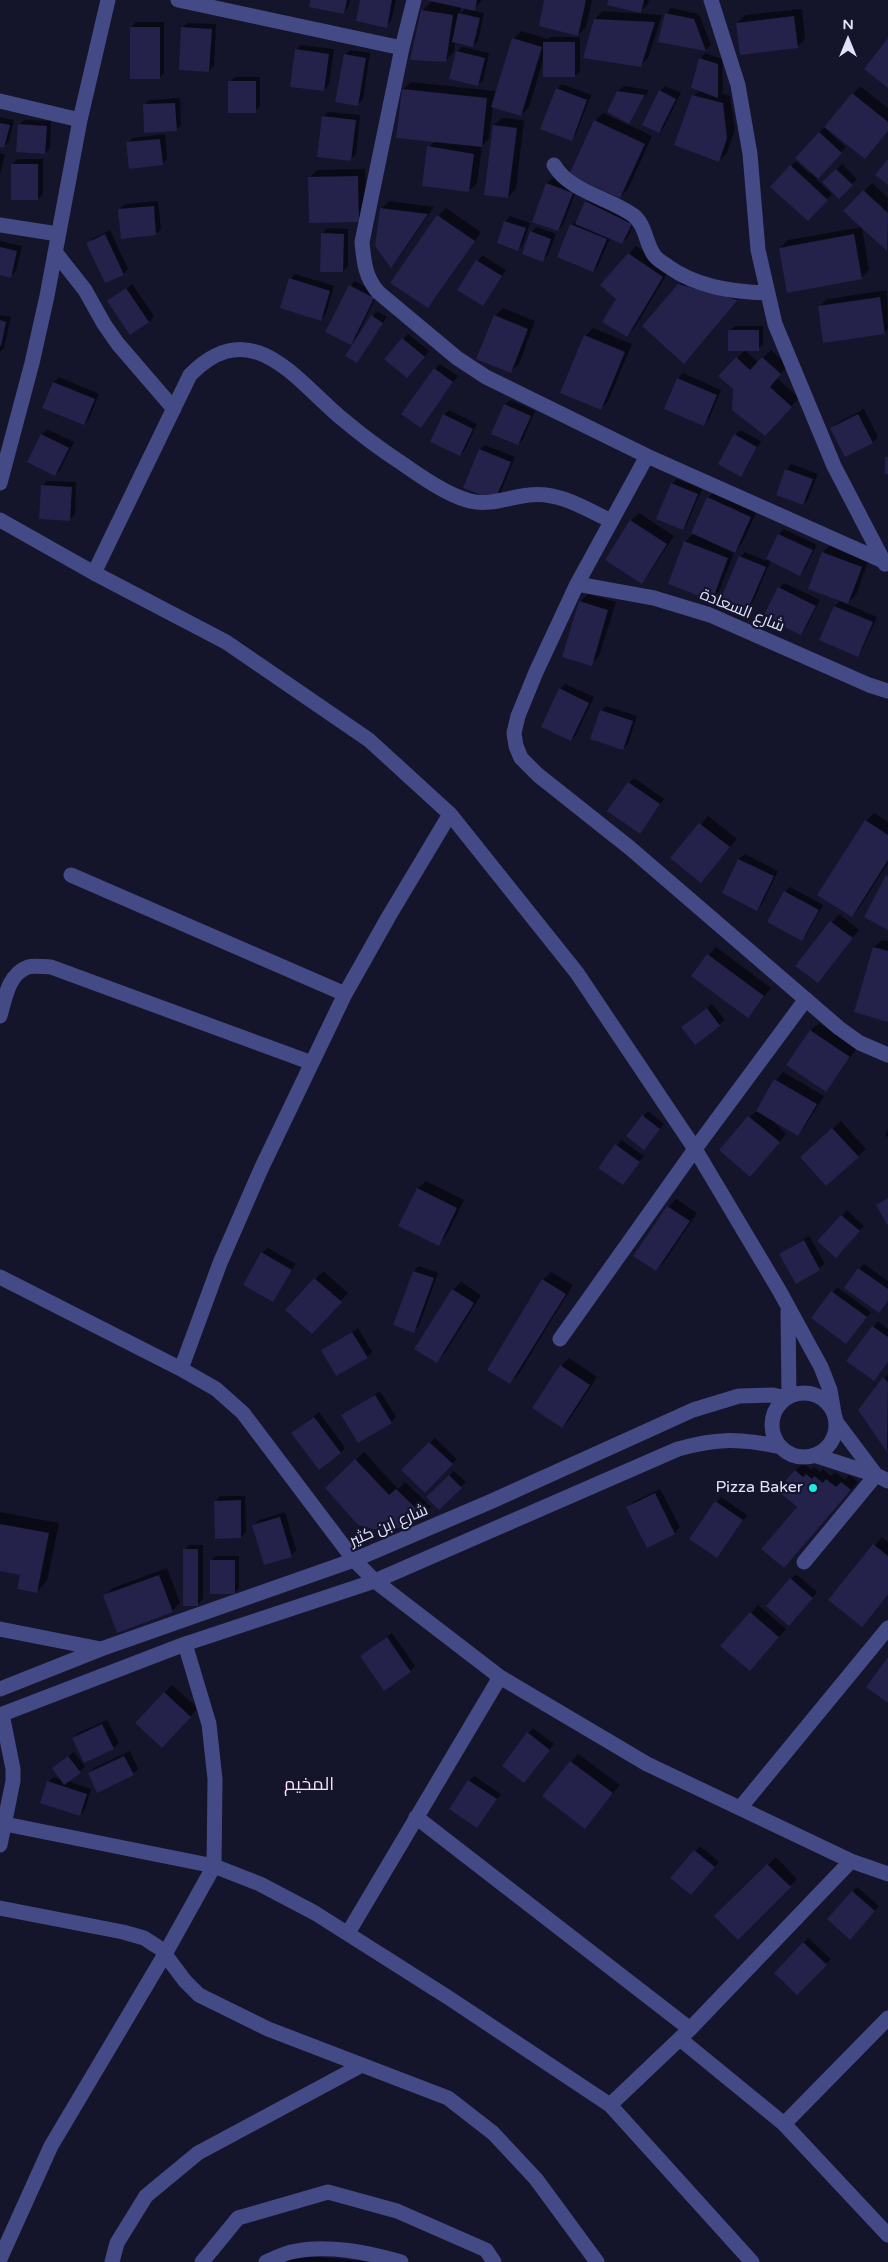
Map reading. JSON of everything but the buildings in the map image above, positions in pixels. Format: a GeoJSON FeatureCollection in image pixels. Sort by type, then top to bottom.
{"type":"FeatureCollection","features":[{"type":"Feature","properties":{"kind":"street"},"geometry":{"type":"LineString","coordinates":[[0,483],[32,364],[80,120],[108,0]]}},
{"type":"Feature","properties":{"kind":"street"},"geometry":{"type":"LineString","coordinates":[[178,0],[402,48]]}},
{"type":"Feature","properties":{"kind":"street"},"geometry":{"type":"LineString","coordinates":[[414,0],[402,48],[362,242],[364,264],[369,281],[378,292],[457,358],[486,377],[648,456],[886,566]]}},
{"type":"Feature","properties":{"kind":"street"},"geometry":{"type":"LineString","coordinates":[[711,0],[738,85],[750,154],[758,250],[775,324],[830,458],[886,566]]}},
{"type":"Feature","properties":{"kind":"street"},"geometry":{"type":"LineString","coordinates":[[0,101],[80,120]]}},
{"type":"Feature","properties":{"kind":"street"},"geometry":{"type":"LineString","coordinates":[[554,165],[567,181],[612,202],[635,216],[644,230],[655,257],[674,271],[699,283],[745,292],[767,293]]}},
{"type":"Feature","properties":{"kind":"street"},"geometry":{"type":"LineString","coordinates":[[0,225],[58,234]]}},
{"type":"Feature","properties":{"kind":"street"},"geometry":{"type":"LineString","coordinates":[[55,252],[86,290],[104,324],[118,344],[174,409]]}},
{"type":"Feature","properties":{"kind":"street"},"geometry":{"type":"LineString","coordinates":[[94,573],[190,375],[204,361],[233,349],[256,352],[270,357],[290,369],[340,417],[398,461],[436,485],[469,501],[488,502],[532,494],[546,495],[567,500],[611,521]]}},
{"type":"Feature","properties":{"kind":"street"},"geometry":{"type":"LineString","coordinates":[[648,456],[577,584],[518,716],[514,733],[521,758],[538,775],[630,848],[860,1043],[888,1055]]}},
{"type":"Feature","properties":{"kind":"street"},"geometry":{"type":"LineString","coordinates":[[0,520],[94,573],[226,642],[302,692],[369,740],[450,814],[578,973],[695,1150],[788,1307],[821,1367],[830,1390],[835,1418],[836,1433],[831,1443],[823,1451],[814,1455],[802,1457],[790,1454],[781,1447],[774,1436],[772,1425],[774,1413],[788,1397],[800,1393],[810,1393],[825,1400],[835,1418],[882,1478]]}},
{"type":"Feature","properties":{"kind":"street","name":"شارع السعادة"},"geometry":{"type":"LineString","coordinates":[[577,584],[654,598],[710,615],[869,685],[888,691]]}},
{"type":"Feature","properties":{"kind":"street"},"geometry":{"type":"LineString","coordinates":[[181,1369],[220,1263],[261,1169],[312,1062],[345,994],[450,814]]}},
{"type":"Feature","properties":{"kind":"street"},"geometry":{"type":"LineString","coordinates":[[70,875],[345,994]]}},
{"type":"Feature","properties":{"kind":"street"},"geometry":{"type":"LineString","coordinates":[[0,1016],[8,989],[17,973],[29,966],[51,966],[312,1062]]}},
{"type":"Feature","properties":{"kind":"street"},"geometry":{"type":"LineString","coordinates":[[560,1339],[806,999]]}},
{"type":"Feature","properties":{"kind":"street"},"geometry":{"type":"LineString","coordinates":[[0,1277],[181,1369],[216,1389],[243,1412],[354,1560],[375,1581],[500,1676],[647,1764],[851,1861],[888,1874]]}},
{"type":"Feature","properties":{"kind":"street"},"geometry":{"type":"LineString","coordinates":[[788,1307],[788,1397]]}},
{"type":"Feature","properties":{"kind":"street","name":"شارع ابن كثير"},"geometry":{"type":"LineString","coordinates":[[0,1690],[101,1649],[354,1560],[492,1501],[693,1410],[739,1396],[773,1395],[788,1397]]}},
{"type":"Feature","properties":{"kind":"street"},"geometry":{"type":"LineString","coordinates":[[0,1844],[5,1824],[13,1769],[1,1714],[186,1644],[375,1581],[678,1449],[724,1439],[748,1440],[781,1447]]}},
{"type":"Feature","properties":{"kind":"street"},"geometry":{"type":"LineString","coordinates":[[814,1455],[882,1478]]}},
{"type":"Feature","properties":{"kind":"street"},"geometry":{"type":"LineString","coordinates":[[804,1562],[882,1478]]}},
{"type":"Feature","properties":{"kind":"street"},"geometry":{"type":"LineString","coordinates":[[740,1808],[888,1628]]}},
{"type":"Feature","properties":{"kind":"street"},"geometry":{"type":"LineString","coordinates":[[0,1629],[101,1649]]}},
{"type":"Feature","properties":{"kind":"street"},"geometry":{"type":"LineString","coordinates":[[0,2259],[51,2146],[165,1954],[214,1866],[215,1779],[209,1724],[186,1644]]}},
{"type":"Feature","properties":{"kind":"street"},"geometry":{"type":"LineString","coordinates":[[348,1933],[500,1676]]}},
{"type":"Feature","properties":{"kind":"street"},"geometry":{"type":"LineString","coordinates":[[416,1817],[685,2034],[784,2124],[888,2235]]}},
{"type":"Feature","properties":{"kind":"street"},"geometry":{"type":"LineString","coordinates":[[5,1824],[214,1866],[287,1897],[348,1933],[610,2105],[752,2262]]}},
{"type":"Feature","properties":{"kind":"street"},"geometry":{"type":"LineString","coordinates":[[610,2105],[685,2034],[851,1861]]}},
{"type":"Feature","properties":{"kind":"street"},"geometry":{"type":"LineString","coordinates":[[0,1908],[123,1932],[153,1943],[165,1954],[185,1981],[199,1995],[268,2029],[448,2098],[494,2133],[536,2178],[597,2262]]}},
{"type":"Feature","properties":{"kind":"street"},"geometry":{"type":"LineString","coordinates":[[784,2124],[888,2018]]}},
{"type":"Feature","properties":{"kind":"street"},"geometry":{"type":"LineString","coordinates":[[112,2262],[117,2243],[146,2196],[198,2153],[362,2065]]}},
{"type":"Feature","properties":{"kind":"street"},"geometry":{"type":"LineString","coordinates":[[202,2262],[238,2218],[328,2192],[397,2211],[486,2250],[494,2262]]}},
{"type":"Feature","properties":{"kind":"street"},"geometry":{"type":"LineString","coordinates":[[266,2262],[290,2252],[317,2249],[357,2251],[401,2262]]}},
{"type":"Feature","properties":{"kind":"place","name":"Pizza Baker"},"geometry":{"type":"Point","coordinates":[813,1488]}},
{"type":"Feature","properties":{"kind":"district","name":"المخيم"},"geometry":{"type":"Point","coordinates":[309,1785]}}]}
